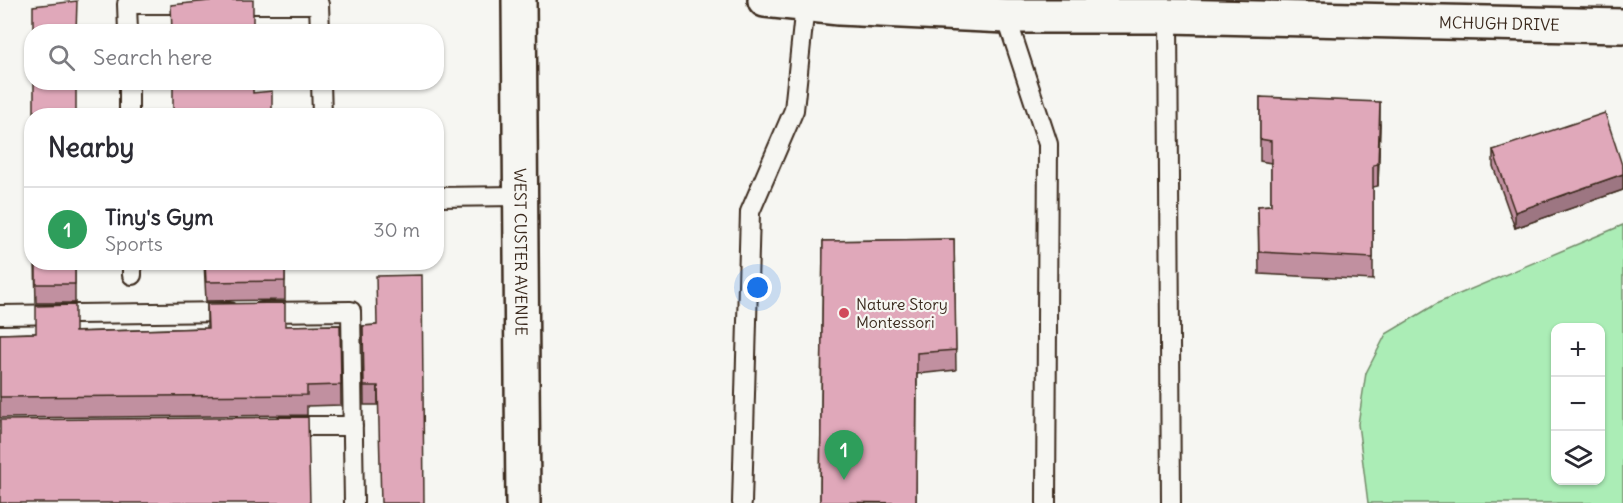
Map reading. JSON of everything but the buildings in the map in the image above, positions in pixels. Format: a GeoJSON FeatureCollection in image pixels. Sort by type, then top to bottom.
{"type":"FeatureCollection","features":[{"type":"Feature","properties":{"kind":"street","name":"WEST CUSTER AVENUE"},"geometry":{"type":"LineString","coordinates":[[519,0],[523,503]]}},
{"type":"Feature","properties":{"kind":"street","name":"MCHUGH DRIVE"},"geometry":{"type":"LineString","coordinates":[[765,0],[839,8],[1006,16],[1168,16],[1623,26]]}},
{"type":"Feature","properties":{"kind":"lane"},"geometry":{"type":"LineString","coordinates":[[128,24],[127,2],[319,4],[320,24]]}},
{"type":"Feature","properties":{"kind":"lane"},"geometry":{"type":"LineString","coordinates":[[742,503],[750,212],[794,110],[805,5]]}},
{"type":"Feature","properties":{"kind":"lane"},"geometry":{"type":"LineString","coordinates":[[1006,16],[1048,144],[1046,503]]}},
{"type":"Feature","properties":{"kind":"lane"},"geometry":{"type":"LineString","coordinates":[[1168,16],[1171,503]]}},
{"type":"Feature","properties":{"kind":"lane"},"geometry":{"type":"LineString","coordinates":[[129,90],[129,108]]}},
{"type":"Feature","properties":{"kind":"lane"},"geometry":{"type":"LineString","coordinates":[[321,90],[322,108]]}},
{"type":"Feature","properties":{"kind":"lane"},"geometry":{"type":"LineString","coordinates":[[444,196],[521,196]]}},
{"type":"Feature","properties":{"kind":"lane"},"geometry":{"type":"LineString","coordinates":[[0,315],[351,311],[354,503]]}},
{"type":"Feature","properties":{"kind":"lane"},"geometry":{"type":"LineString","coordinates":[[271,426],[353,426]]}},
{"type":"Feature","properties":{"kind":"green space"},"geometry":{"type":"Polygon","coordinates":[[[1623,225],[1623,503],[1368,503],[1358,424],[1366,373],[1386,334],[1438,303],[1623,225]]]}},
{"type":"Feature","properties":{"kind":"place","name":"Nature Story Montessori"},"geometry":{"type":"Point","coordinates":[844,313]}},
{"type":"Feature","properties":{"kind":"place","name":"Tiny's Gym"},"geometry":{"type":"Point","coordinates":[844,480]}}]}
